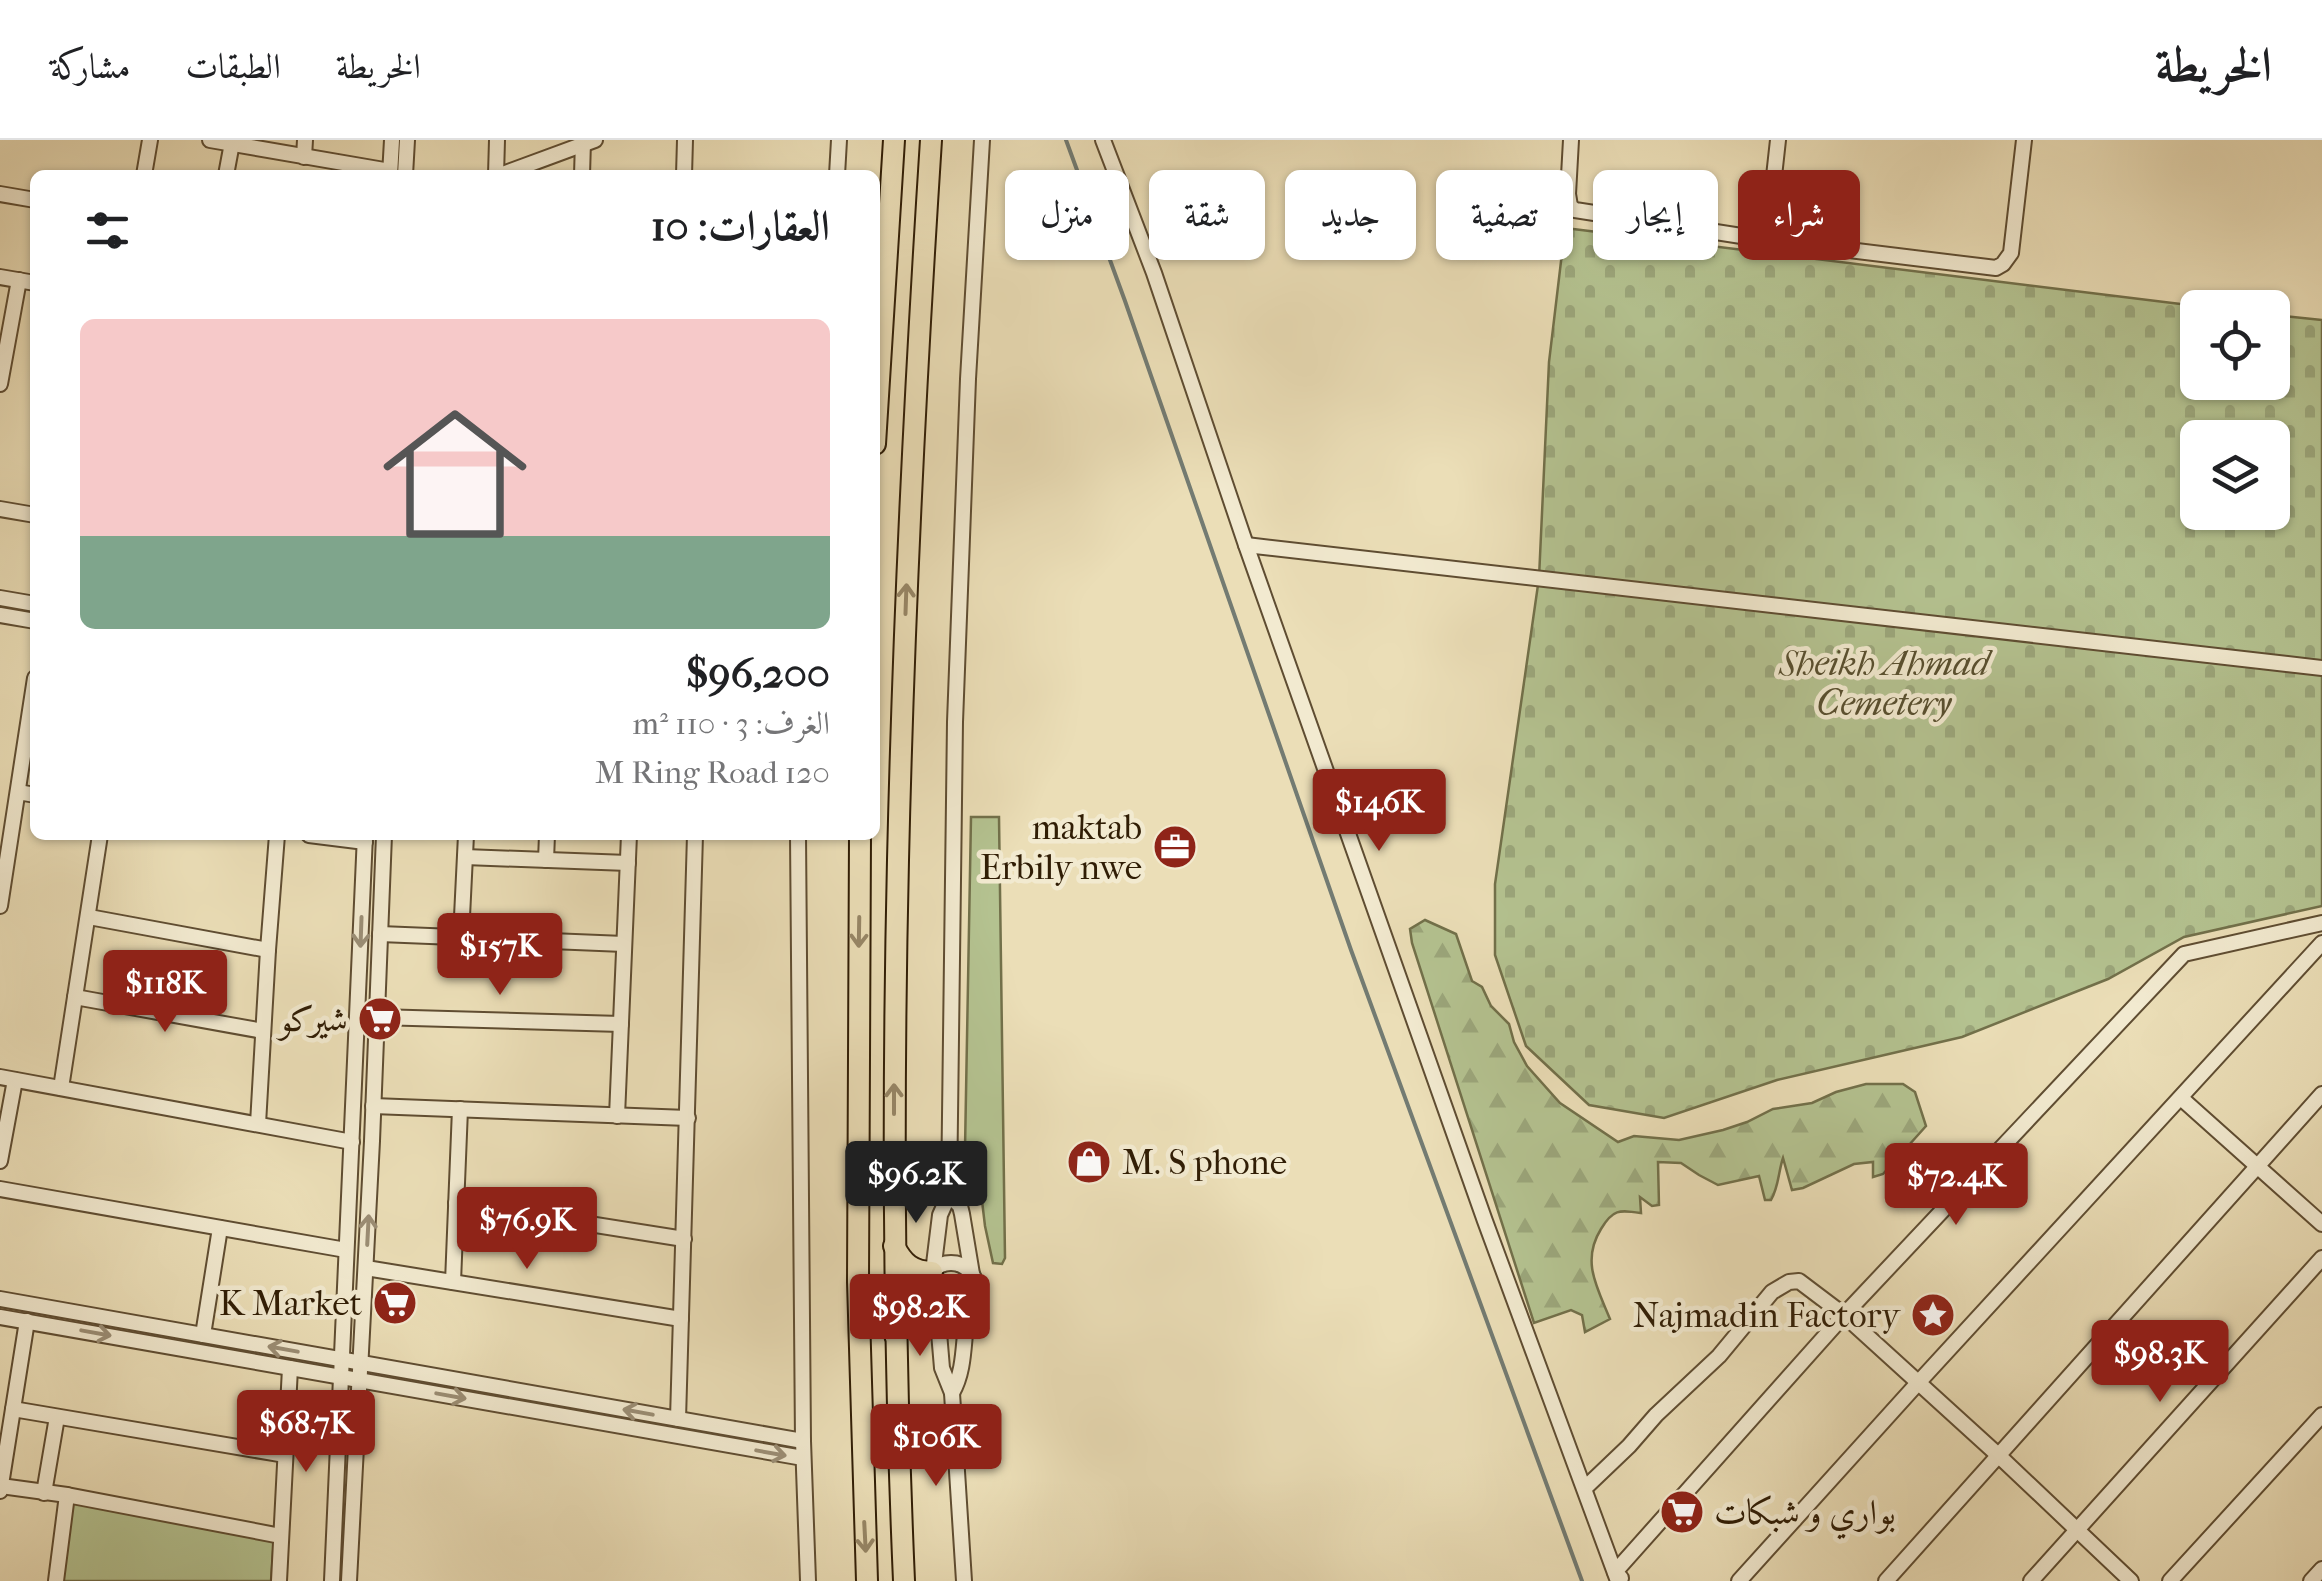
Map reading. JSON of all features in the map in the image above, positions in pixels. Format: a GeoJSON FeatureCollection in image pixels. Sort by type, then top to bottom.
{"type":"FeatureCollection","features":[{"type":"Feature","properties":{"kind":"highway"},"geometry":{"type":"LineString","coordinates":[[880,364],[894,140]]}},
{"type":"Feature","properties":{"kind":"highway"},"geometry":{"type":"LineString","coordinates":[[904,1581],[895,1335],[895,962],[909,509],[931,140]]}},
{"type":"Feature","properties":{"kind":"highway"},"geometry":{"type":"LineString","coordinates":[[860,840],[858,1282],[867,1581]]}},
{"type":"Feature","properties":{"kind":"highway"},"geometry":{"type":"LineString","coordinates":[[894,1246],[910,1268],[932,1272]]}},
{"type":"Feature","properties":{"kind":"highway"},"geometry":{"type":"LineString","coordinates":[[895,1335],[912,1315],[936,1307]]}},
{"type":"Feature","properties":{"kind":"street"},"geometry":{"type":"LineString","coordinates":[[145,170],[150,140]]}},
{"type":"Feature","properties":{"kind":"street"},"geometry":{"type":"LineString","coordinates":[[210,140],[375,170]]}},
{"type":"Feature","properties":{"kind":"street"},"geometry":{"type":"LineString","coordinates":[[304,156],[305,140]]}},
{"type":"Feature","properties":{"kind":"street"},"geometry":{"type":"LineString","coordinates":[[392,140],[395,170]]}},
{"type":"Feature","properties":{"kind":"street"},"geometry":{"type":"LineString","coordinates":[[396,170],[407,140]]}},
{"type":"Feature","properties":{"kind":"street"},"geometry":{"type":"LineString","coordinates":[[497,140],[498,170]]}},
{"type":"Feature","properties":{"kind":"street"},"geometry":{"type":"LineString","coordinates":[[684,170],[685,140]]}},
{"type":"Feature","properties":{"kind":"street"},"geometry":{"type":"LineString","coordinates":[[837,170],[839,140]]}},
{"type":"Feature","properties":{"kind":"street"},"geometry":{"type":"LineString","coordinates":[[964,1581],[952,1393],[942,1368],[936,1307],[926,1286],[932,1272],[938,1223],[950,1194],[955,722],[982,140]]}},
{"type":"Feature","properties":{"kind":"street"},"geometry":{"type":"LineString","coordinates":[[1103,140],[1154,274],[1479,1202],[1619,1578],[1844,1316],[2184,954],[2322,923]]}},
{"type":"Feature","properties":{"kind":"street"},"geometry":{"type":"LineString","coordinates":[[1571,140],[1568,194],[1575,210],[1738,235]]}},
{"type":"Feature","properties":{"kind":"street"},"geometry":{"type":"LineString","coordinates":[[1775,170],[1778,140]]}},
{"type":"Feature","properties":{"kind":"street"},"geometry":{"type":"LineString","coordinates":[[1860,251],[1996,268],[2003,264],[2011,253],[2024,140]]}},
{"type":"Feature","properties":{"kind":"street"},"geometry":{"type":"LineString","coordinates":[[511,170],[587,142],[583,170]]}},
{"type":"Feature","properties":{"kind":"street"},"geometry":{"type":"LineString","coordinates":[[227,170],[232,143]]}},
{"type":"Feature","properties":{"kind":"street"},"geometry":{"type":"LineString","coordinates":[[0,194],[30,199]]}},
{"type":"Feature","properties":{"kind":"street"},"geometry":{"type":"LineString","coordinates":[[0,277],[30,282]]}},
{"type":"Feature","properties":{"kind":"street"},"geometry":{"type":"LineString","coordinates":[[0,384],[19,280]]}},
{"type":"Feature","properties":{"kind":"street"},"geometry":{"type":"LineString","coordinates":[[0,509],[30,514]]}},
{"type":"Feature","properties":{"kind":"street"},"geometry":{"type":"LineString","coordinates":[[1246,545],[2322,668]]}},
{"type":"Feature","properties":{"kind":"street"},"geometry":{"type":"LineString","coordinates":[[0,598],[30,603]]}},
{"type":"Feature","properties":{"kind":"street"},"geometry":{"type":"LineString","coordinates":[[0,615],[30,620]]}},
{"type":"Feature","properties":{"kind":"street"},"geometry":{"type":"LineString","coordinates":[[0,900],[30,723]]}},
{"type":"Feature","properties":{"kind":"street"},"geometry":{"type":"LineString","coordinates":[[18,792],[30,794]]}},
{"type":"Feature","properties":{"kind":"street"},"geometry":{"type":"LineString","coordinates":[[60,1088],[99,840]]}},
{"type":"Feature","properties":{"kind":"street"},"geometry":{"type":"LineString","coordinates":[[258,1124],[277,840]]}},
{"type":"Feature","properties":{"kind":"street"},"geometry":{"type":"LineString","coordinates":[[332,1581],[365,840]]}},
{"type":"Feature","properties":{"kind":"street"},"geometry":{"type":"LineString","coordinates":[[349,1581],[384,840]]}},
{"type":"Feature","properties":{"kind":"street"},"geometry":{"type":"LineString","coordinates":[[461,937],[466,840]]}},
{"type":"Feature","properties":{"kind":"street"},"geometry":{"type":"LineString","coordinates":[[546,860],[547,840]]}},
{"type":"Feature","properties":{"kind":"street"},"geometry":{"type":"LineString","coordinates":[[617,1116],[629,840]]}},
{"type":"Feature","properties":{"kind":"street"},"geometry":{"type":"LineString","coordinates":[[678,1419],[695,840]]}},
{"type":"Feature","properties":{"kind":"street"},"geometry":{"type":"LineString","coordinates":[[798,840],[802,1441],[808,1581]]}},
{"type":"Feature","properties":{"kind":"street"},"geometry":{"type":"LineString","coordinates":[[465,857],[628,863]]}},
{"type":"Feature","properties":{"kind":"street"},"geometry":{"type":"LineString","coordinates":[[89,917],[268,950]]}},
{"type":"Feature","properties":{"kind":"street"},"geometry":{"type":"LineString","coordinates":[[380,934],[624,944]]}},
{"type":"Feature","properties":{"kind":"street"},"geometry":{"type":"LineString","coordinates":[[1739,1581],[2322,943]]}},
{"type":"Feature","properties":{"kind":"street"},"geometry":{"type":"LineString","coordinates":[[75,997],[263,1031]]}},
{"type":"Feature","properties":{"kind":"street"},"geometry":{"type":"LineString","coordinates":[[377,1017],[621,1024]]}},
{"type":"Feature","properties":{"kind":"street"},"geometry":{"type":"LineString","coordinates":[[0,1161],[8,1079],[352,1142]]}},
{"type":"Feature","properties":{"kind":"street"},"geometry":{"type":"LineString","coordinates":[[1886,1581],[2322,1094]]}},
{"type":"Feature","properties":{"kind":"street"},"geometry":{"type":"LineString","coordinates":[[2181,1098],[2322,1224]]}},
{"type":"Feature","properties":{"kind":"street"},"geometry":{"type":"LineString","coordinates":[[374,1106],[688,1118]]}},
{"type":"Feature","properties":{"kind":"street"},"geometry":{"type":"LineString","coordinates":[[452,1282],[460,1109]]}},
{"type":"Feature","properties":{"kind":"street"},"geometry":{"type":"LineString","coordinates":[[0,1189],[346,1250]]}},
{"type":"Feature","properties":{"kind":"street"},"geometry":{"type":"LineString","coordinates":[[950,1194],[960,1206],[976,1292],[968,1306],[962,1368],[952,1393]]}},
{"type":"Feature","properties":{"kind":"street"},"geometry":{"type":"LineString","coordinates":[[456,1203],[684,1239]]}},
{"type":"Feature","properties":{"kind":"street"},"geometry":{"type":"LineString","coordinates":[[203,1335],[220,1228]]}},
{"type":"Feature","properties":{"kind":"street"},"geometry":{"type":"LineString","coordinates":[[2031,1581],[2322,1258]]}},
{"type":"Feature","properties":{"kind":"street"},"geometry":{"type":"LineString","coordinates":[[932,1272],[944,1265],[957,1264],[973,1276]]}},
{"type":"Feature","properties":{"kind":"street"},"geometry":{"type":"LineString","coordinates":[[366,1268],[681,1319]]}},
{"type":"Feature","properties":{"kind":"street"},"geometry":{"type":"LineString","coordinates":[[1585,1488],[1720,1356],[1772,1292],[1799,1281],[1844,1316],[1998,1455],[2131,1581]]}},
{"type":"Feature","properties":{"kind":"street"},"geometry":{"type":"LineString","coordinates":[[0,1299],[802,1441]]}},
{"type":"Feature","properties":{"kind":"street"},"geometry":{"type":"LineString","coordinates":[[936,1307],[953,1313],[968,1306]]}},
{"type":"Feature","properties":{"kind":"street"},"geometry":{"type":"LineString","coordinates":[[0,1316],[803,1458]]}},
{"type":"Feature","properties":{"kind":"street"},"geometry":{"type":"LineString","coordinates":[[27,1321],[0,1488],[67,1495],[281,1536]]}},
{"type":"Feature","properties":{"kind":"street"},"geometry":{"type":"LineString","coordinates":[[279,1581],[290,1368]]}},
{"type":"Feature","properties":{"kind":"street"},"geometry":{"type":"LineString","coordinates":[[13,1410],[285,1455]]}},
{"type":"Feature","properties":{"kind":"street"},"geometry":{"type":"LineString","coordinates":[[2170,1581],[2322,1415]]}},
{"type":"Feature","properties":{"kind":"street"},"geometry":{"type":"LineString","coordinates":[[44,1494],[57,1417]]}},
{"type":"Feature","properties":{"kind":"street"},"geometry":{"type":"LineString","coordinates":[[56,1581],[67,1495]]}},
{"type":"Feature","properties":{"kind":"street"},"geometry":{"type":"LineString","coordinates":[[2310,1581],[2322,1568]]}},
{"type":"Feature","properties":{"kind":"green space","name":"Sheikh Ahmad Cemetery"},"geometry":{"type":"Polygon","coordinates":[[[1573,229],[1593,231],[1593,260],[1718,260],[1718,247],[1738,249],[1738,260],[1824,260],[2180,304],[2180,400],[2290,400],[2290,317],[2322,320],[2322,906],[2184,937],[2108,979],[1962,1037],[1777,1080],[1664,1118],[1589,1105],[1526,1046],[1495,955],[1495,884],[1539,578],[1549,362],[1561,260],[1573,260],[1573,229]]]}},
{"type":"Feature","properties":{"kind":"green space"},"geometry":{"type":"Polygon","coordinates":[[[971,817],[999,817],[1005,1258],[1002,1264],[993,1263],[978,1167],[965,1149],[971,817]]]}},
{"type":"Feature","properties":{"kind":"green space"},"geometry":{"type":"Polygon","coordinates":[[[1425,920],[1456,934],[1472,981],[1482,987],[1491,1006],[1509,1024],[1527,1066],[1560,1103],[1618,1142],[1634,1136],[1679,1140],[1723,1130],[1773,1109],[1812,1103],[1866,1084],[1903,1084],[1915,1092],[1926,1126],[1883,1174],[1873,1177],[1873,1162],[1854,1164],[1792,1190],[1783,1158],[1771,1200],[1765,1200],[1759,1176],[1718,1185],[1681,1163],[1658,1162],[1659,1205],[1652,1206],[1640,1197],[1641,1213],[1613,1214],[1595,1241],[1593,1274],[1610,1319],[1585,1332],[1582,1315],[1571,1310],[1534,1323],[1412,943],[1410,929],[1425,920]]]}},
{"type":"Feature","properties":{"kind":"green space"},"geometry":{"type":"Polygon","coordinates":[[[72,1500],[274,1539],[271,1581],[63,1581],[72,1500]]]}},
{"type":"Feature","properties":{"kind":"waterway"},"geometry":{"type":"LineString","coordinates":[[1066,140],[1351,950],[1582,1581]]}},
{"type":"Feature","properties":{"kind":"place","name":"maktab Erbily nwe"},"geometry":{"type":"Point","coordinates":[1175,847]}},
{"type":"Feature","properties":{"kind":"place","name":"شيركو"},"geometry":{"type":"Point","coordinates":[380,1019]}},
{"type":"Feature","properties":{"kind":"place","name":"M. S phone"},"geometry":{"type":"Point","coordinates":[1089,1162]}},
{"type":"Feature","properties":{"kind":"place","name":"K Market"},"geometry":{"type":"Point","coordinates":[395,1303]}},
{"type":"Feature","properties":{"kind":"place","name":"Najmadin Factory"},"geometry":{"type":"Point","coordinates":[1933,1315]}},
{"type":"Feature","properties":{"kind":"place","name":"بواري و شبكات"},"geometry":{"type":"Point","coordinates":[1682,1512]}}]}
